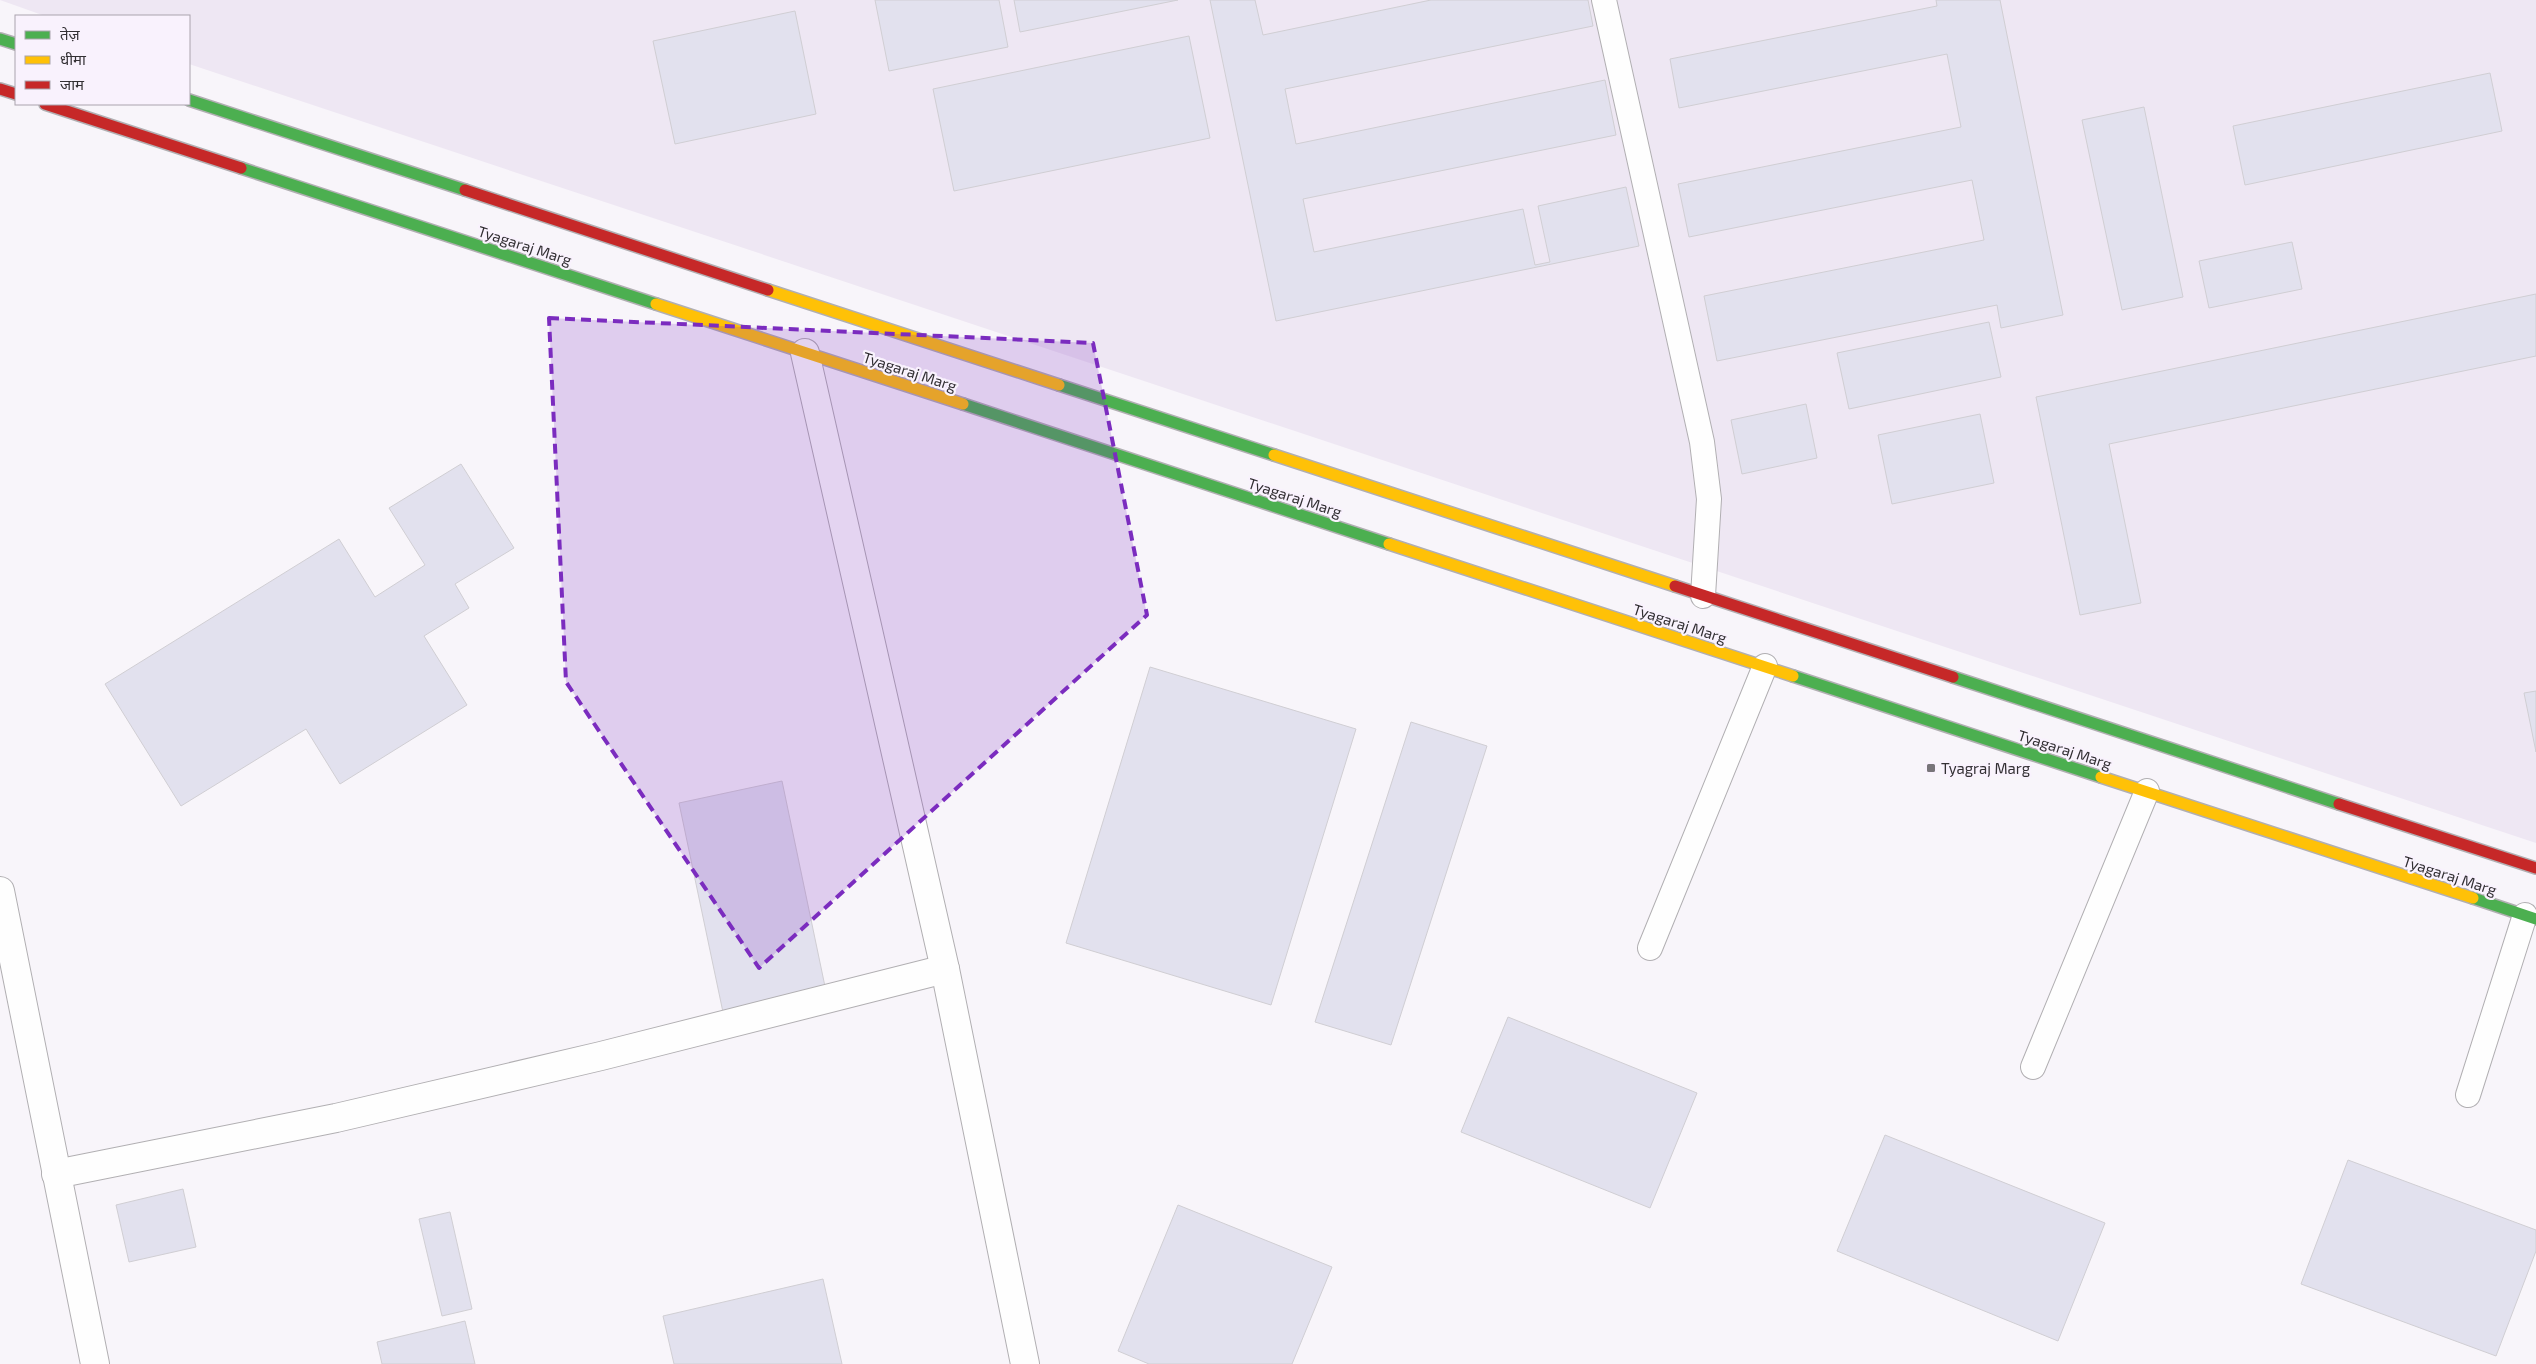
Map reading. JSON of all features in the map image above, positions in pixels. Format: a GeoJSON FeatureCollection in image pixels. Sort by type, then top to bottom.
{"type":"FeatureCollection","features":[{"type":"Feature","properties":{"kind":"street"},"geometry":{"type":"LineString","coordinates":[[0,38],[15,44]]}},
{"type":"Feature","properties":{"kind":"street"},"geometry":{"type":"LineString","coordinates":[[0,89],[15,94]]}},
{"type":"Feature","properties":{"kind":"street"},"geometry":{"type":"LineString","coordinates":[[190,100],[2536,868]]}},
{"type":"Feature","properties":{"kind":"street","name":"Tyagaraj Marg"},"geometry":{"type":"LineString","coordinates":[[48,105],[2531,917]]}},
{"type":"Feature","properties":{"kind":"street"},"geometry":{"type":"LineString","coordinates":[[805,352],[945,970],[1025,1364]]}},
{"type":"Feature","properties":{"kind":"street"},"geometry":{"type":"LineString","coordinates":[[0,891],[94,1364]]}},
{"type":"Feature","properties":{"kind":"street"},"geometry":{"type":"LineString","coordinates":[[56,1174],[345,1116],[601,1056],[945,970]]}},
{"type":"Feature","properties":{"kind":"lane"},"geometry":{"type":"LineString","coordinates":[[1604,0],[1702,442],[1708,499],[1703,596]]}},
{"type":"Feature","properties":{"kind":"lane"},"geometry":{"type":"LineString","coordinates":[[1650,948],[1765,666]]}},
{"type":"Feature","properties":{"kind":"lane"},"geometry":{"type":"LineString","coordinates":[[2033,1067],[2147,791]]}},
{"type":"Feature","properties":{"kind":"lane"},"geometry":{"type":"LineString","coordinates":[[2468,1095],[2531,917]]}},
{"type":"Feature","properties":{"kind":"highlighted area"},"geometry":{"type":"Polygon","coordinates":[[[549,318],[1093,343],[1147,615],[759,968],[566,682],[549,318]]]}},
{"type":"Feature","properties":{"kind":"shaded area"},"geometry":{"type":"Polygon","coordinates":[[[0,0],[2536,0],[2536,843],[190,64],[190,15],[42,15],[0,0]]]}},
{"type":"Feature","properties":{"kind":"building"},"geometry":{"type":"Polygon","coordinates":[[[875,0],[999,0],[1008,47],[889,71],[875,0]]]}},
{"type":"Feature","properties":{"kind":"building"},"geometry":{"type":"Polygon","coordinates":[[[1014,0],[1178,0],[1020,32],[1014,0]]]}},
{"type":"Feature","properties":{"kind":"building"},"geometry":{"type":"Polygon","coordinates":[[[1210,0],[1255,0],[1263,35],[1431,0],[1588,0],[1593,26],[1285,89],[1296,144],[1605,80],[1616,135],[1303,199],[1314,252],[1523,209],[1535,265],[1550,262],[1538,206],[1626,187],[1639,246],[1276,321],[1210,0]]]}},
{"type":"Feature","properties":{"kind":"building"},"geometry":{"type":"Polygon","coordinates":[[[1936,0],[2000,0],[2063,315],[2001,328],[1997,305],[1717,361],[1704,296],[1984,240],[1972,180],[1689,237],[1678,184],[1961,127],[1947,54],[1679,108],[1670,59],[1937,6],[1936,0]]]}},
{"type":"Feature","properties":{"kind":"building"},"geometry":{"type":"Polygon","coordinates":[[[795,11],[816,114],[675,144],[653,41],[795,11]]]}},
{"type":"Feature","properties":{"kind":"building"},"geometry":{"type":"Polygon","coordinates":[[[1189,36],[1210,138],[954,191],[933,89],[1189,36]]]}},
{"type":"Feature","properties":{"kind":"building"},"geometry":{"type":"Polygon","coordinates":[[[2490,73],[2502,131],[2245,185],[2233,126],[2490,73]]]}},
{"type":"Feature","properties":{"kind":"building"},"geometry":{"type":"Polygon","coordinates":[[[2144,107],[2183,297],[2122,310],[2082,120],[2144,107]]]}},
{"type":"Feature","properties":{"kind":"building"},"geometry":{"type":"Polygon","coordinates":[[[2292,242],[2302,289],[2209,308],[2199,261],[2292,242]]]}},
{"type":"Feature","properties":{"kind":"building"},"geometry":{"type":"Polygon","coordinates":[[[2536,294],[2536,356],[2109,444],[2141,603],[2080,615],[2036,397],[2536,294]]]}},
{"type":"Feature","properties":{"kind":"building"},"geometry":{"type":"Polygon","coordinates":[[[1989,322],[2001,377],[1849,409],[1837,353],[1989,322]]]}},
{"type":"Feature","properties":{"kind":"building"},"geometry":{"type":"Polygon","coordinates":[[[1806,404],[1817,458],[1742,474],[1731,420],[1806,404]]]}},
{"type":"Feature","properties":{"kind":"building"},"geometry":{"type":"Polygon","coordinates":[[[1980,414],[1994,483],[1892,504],[1878,435],[1980,414]]]}},
{"type":"Feature","properties":{"kind":"building"},"geometry":{"type":"Polygon","coordinates":[[[461,464],[514,548],[455,584],[469,608],[424,636],[467,705],[340,784],[306,729],[181,806],[105,684],[339,539],[375,597],[425,565],[389,508],[461,464]]]}},
{"type":"Feature","properties":{"kind":"building"},"geometry":{"type":"Polygon","coordinates":[[[1150,667],[1356,729],[1271,1005],[1066,943],[1150,667]]]}},
{"type":"Feature","properties":{"kind":"building"},"geometry":{"type":"Polygon","coordinates":[[[2536,691],[2536,752],[2524,693],[2536,691]]]}},
{"type":"Feature","properties":{"kind":"building"},"geometry":{"type":"Polygon","coordinates":[[[1411,722],[1487,746],[1391,1045],[1315,1022],[1411,722]]]}},
{"type":"Feature","properties":{"kind":"building"},"geometry":{"type":"Polygon","coordinates":[[[782,781],[827,996],[724,1017],[679,803],[782,781]]]}},
{"type":"Feature","properties":{"kind":"building"},"geometry":{"type":"Polygon","coordinates":[[[1508,1017],[1697,1093],[1650,1208],[1461,1132],[1508,1017]]]}},
{"type":"Feature","properties":{"kind":"building"},"geometry":{"type":"Polygon","coordinates":[[[1885,1135],[2105,1223],[2058,1341],[1837,1251],[1885,1135]]]}},
{"type":"Feature","properties":{"kind":"building"},"geometry":{"type":"Polygon","coordinates":[[[2348,1160],[2536,1230],[2536,1251],[2496,1356],[2301,1284],[2348,1160]]]}},
{"type":"Feature","properties":{"kind":"building"},"geometry":{"type":"Polygon","coordinates":[[[183,1189],[196,1247],[129,1262],[116,1205],[183,1189]]]}},
{"type":"Feature","properties":{"kind":"building"},"geometry":{"type":"Polygon","coordinates":[[[1178,1205],[1332,1267],[1292,1364],[1149,1364],[1118,1351],[1178,1205]]]}},
{"type":"Feature","properties":{"kind":"building"},"geometry":{"type":"Polygon","coordinates":[[[450,1212],[472,1309],[442,1316],[419,1219],[450,1212]]]}},
{"type":"Feature","properties":{"kind":"building"},"geometry":{"type":"Polygon","coordinates":[[[823,1279],[842,1364],[674,1364],[663,1316],[823,1279]]]}},
{"type":"Feature","properties":{"kind":"building"},"geometry":{"type":"Polygon","coordinates":[[[465,1321],[475,1364],[382,1364],[377,1342],[465,1321]]]}},
{"type":"Feature","properties":{"kind":"traffic: fast"},"geometry":{"type":"LineString","coordinates":[[0,39],[15,44]]}},
{"type":"Feature","properties":{"kind":"traffic: fast"},"geometry":{"type":"LineString","coordinates":[[190,100],[465,190]]}},
{"type":"Feature","properties":{"kind":"traffic: fast"},"geometry":{"type":"LineString","coordinates":[[241,168],[656,304]]}},
{"type":"Feature","properties":{"kind":"traffic: fast"},"geometry":{"type":"LineString","coordinates":[[1059,385],[1274,455]]}},
{"type":"Feature","properties":{"kind":"traffic: fast"},"geometry":{"type":"LineString","coordinates":[[963,404],[1389,544]]}},
{"type":"Feature","properties":{"kind":"traffic: fast"},"geometry":{"type":"LineString","coordinates":[[1793,676],[2101,777]]}},
{"type":"Feature","properties":{"kind":"traffic: fast"},"geometry":{"type":"LineString","coordinates":[[1953,677],[2339,804]]}},
{"type":"Feature","properties":{"kind":"traffic: fast"},"geometry":{"type":"LineString","coordinates":[[2473,898],[2536,919]]}},
{"type":"Feature","properties":{"kind":"traffic: slow"},"geometry":{"type":"LineString","coordinates":[[768,290],[1059,385]]}},
{"type":"Feature","properties":{"kind":"traffic: slow"},"geometry":{"type":"LineString","coordinates":[[656,304],[963,404]]}},
{"type":"Feature","properties":{"kind":"traffic: slow"},"geometry":{"type":"LineString","coordinates":[[1274,455],[1675,586]]}},
{"type":"Feature","properties":{"kind":"traffic: slow"},"geometry":{"type":"LineString","coordinates":[[1389,544],[1793,676]]}},
{"type":"Feature","properties":{"kind":"traffic: slow"},"geometry":{"type":"LineString","coordinates":[[2101,777],[2473,898]]}},
{"type":"Feature","properties":{"kind":"traffic: jam"},"geometry":{"type":"LineString","coordinates":[[0,89],[15,94]]}},
{"type":"Feature","properties":{"kind":"traffic: jam"},"geometry":{"type":"LineString","coordinates":[[48,105],[241,168]]}},
{"type":"Feature","properties":{"kind":"traffic: jam"},"geometry":{"type":"LineString","coordinates":[[465,190],[768,290]]}},
{"type":"Feature","properties":{"kind":"traffic: jam"},"geometry":{"type":"LineString","coordinates":[[1675,586],[1953,677]]}},
{"type":"Feature","properties":{"kind":"traffic: jam"},"geometry":{"type":"LineString","coordinates":[[2339,804],[2536,868]]}},
{"type":"Feature","properties":{"kind":"place","name":"Tyagraj Marg"},"geometry":{"type":"Point","coordinates":[1931,768]}}]}
